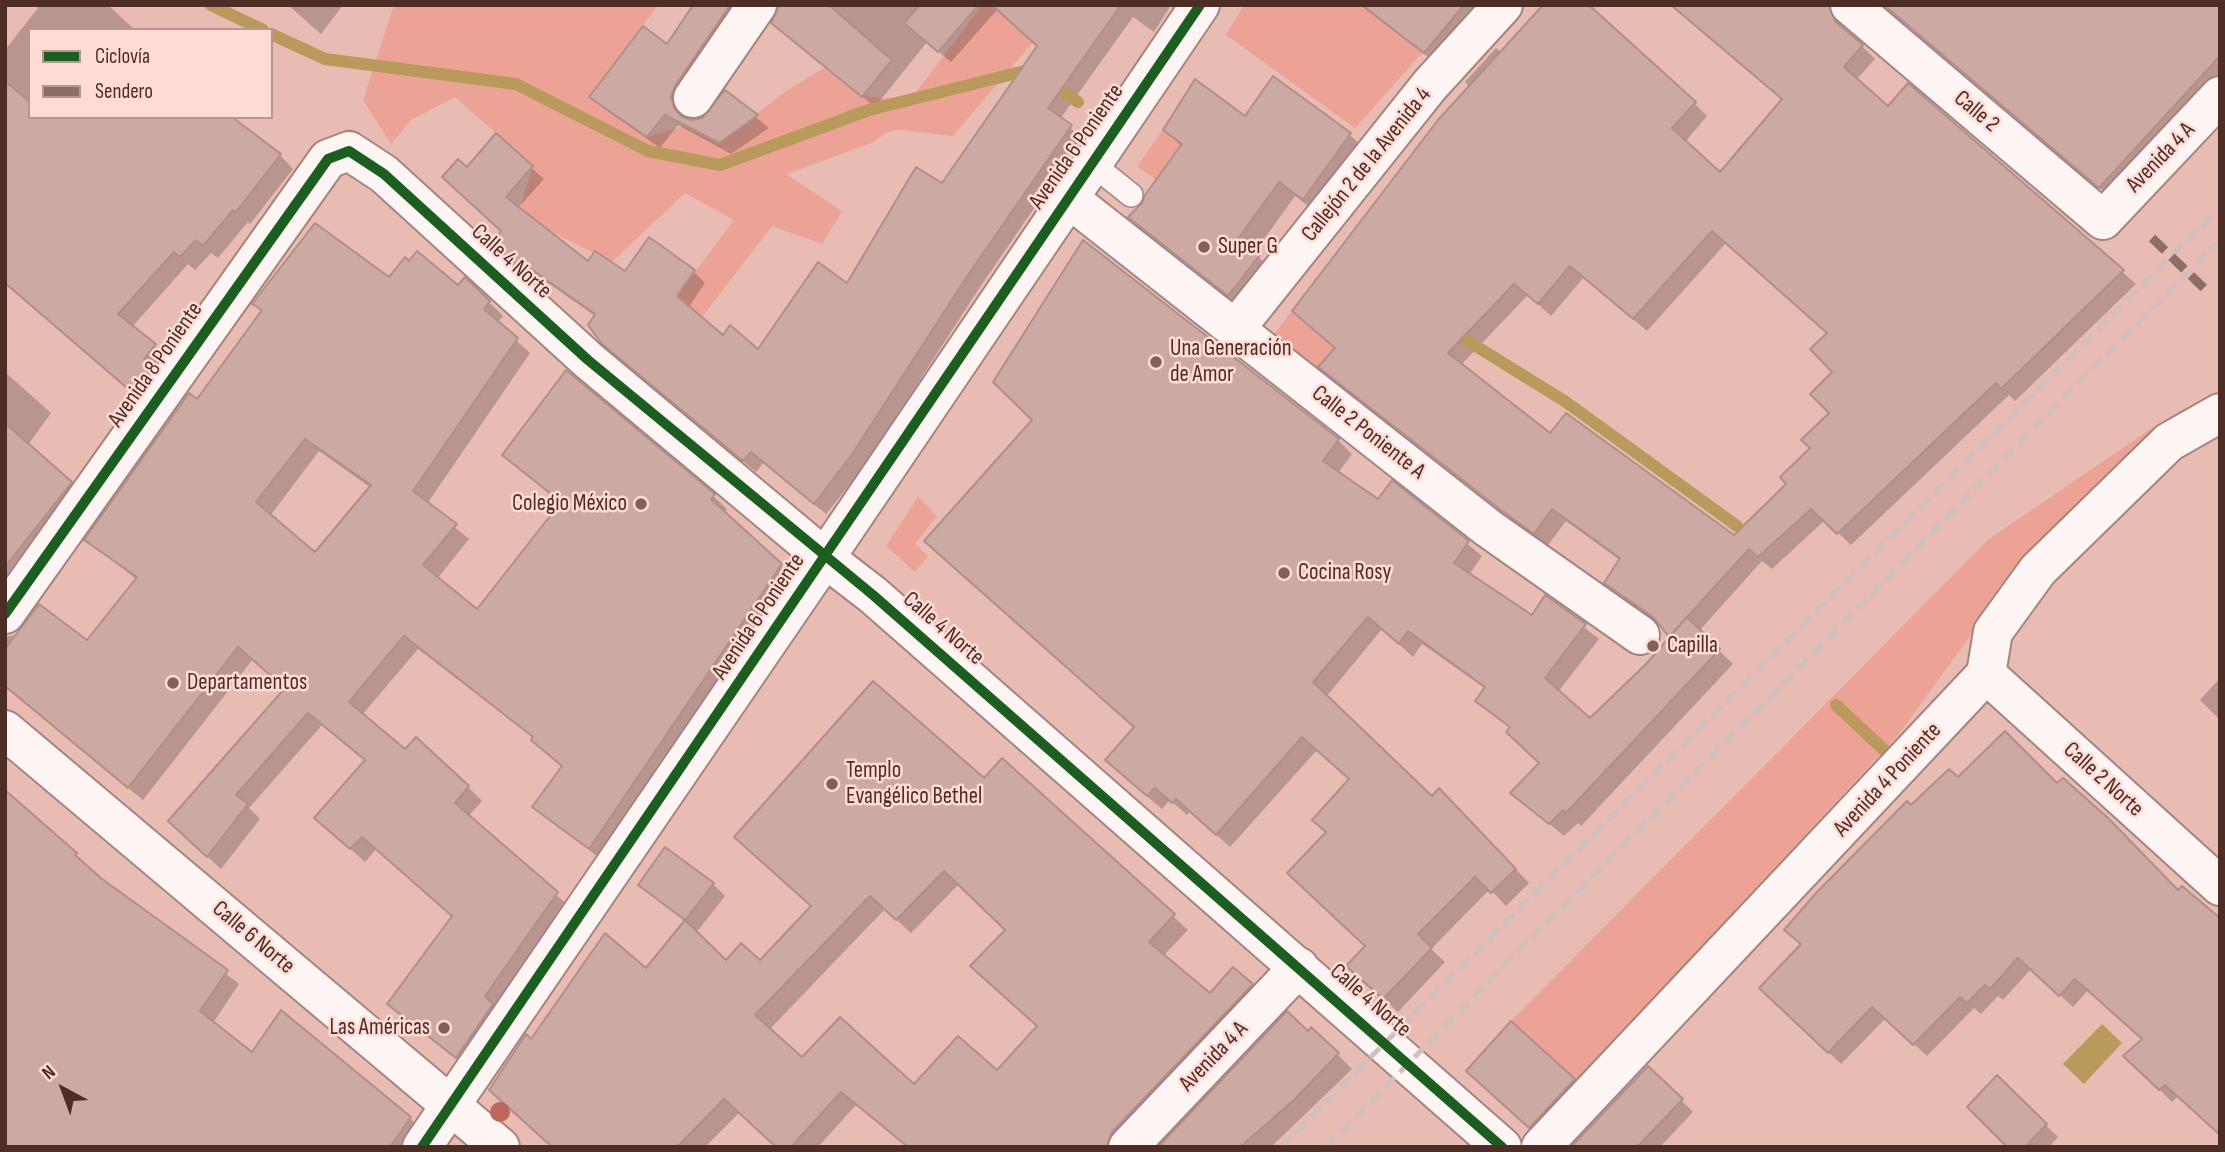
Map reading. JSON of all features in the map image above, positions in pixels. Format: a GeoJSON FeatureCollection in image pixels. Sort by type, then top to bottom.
{"type":"FeatureCollection","features":[{"type":"Feature","properties":{"kind":"street"},"geometry":{"type":"LineString","coordinates":[[694,98],[757,5]]}},
{"type":"Feature","properties":{"kind":"street","name":"Avenida 6 Poniente"},"geometry":{"type":"LineString","coordinates":[[422,1147],[1200,5]]}},
{"type":"Feature","properties":{"kind":"street","name":"Callejón 2 de la Avenida 4"},"geometry":{"type":"LineString","coordinates":[[1236,328],[1430,85],[1503,5]]}},
{"type":"Feature","properties":{"kind":"street","name":"Calle 2"},"geometry":{"type":"LineString","coordinates":[[1850,5],[2103,220]]}},
{"type":"Feature","properties":{"kind":"street","name":"Avenida 4 A"},"geometry":{"type":"LineString","coordinates":[[2103,220],[2220,96]]}},
{"type":"Feature","properties":{"kind":"street","name":"Calle 4 Norte"},"geometry":{"type":"LineString","coordinates":[[349,151],[384,174],[588,360],[825,558],[1299,967],[1502,1147]]}},
{"type":"Feature","properties":{"kind":"street","name":"Avenida 8 Poniente"},"geometry":{"type":"LineString","coordinates":[[5,614],[328,159],[349,151]]}},
{"type":"Feature","properties":{"kind":"street","name":"Calle 2 Poniente A"},"geometry":{"type":"LineString","coordinates":[[1067,197],[1488,528],[1640,635]]}},
{"type":"Feature","properties":{"kind":"street"},"geometry":{"type":"LineString","coordinates":[[1986,674],[1993,632],[2038,570],[2169,442],[2220,413]]}},
{"type":"Feature","properties":{"kind":"street","name":"Calle 2 Norte"},"geometry":{"type":"LineString","coordinates":[[1986,674],[2220,886]]}},
{"type":"Feature","properties":{"kind":"street","name":"Avenida 4 Poniente"},"geometry":{"type":"LineString","coordinates":[[1541,1147],[1986,674]]}},
{"type":"Feature","properties":{"kind":"street","name":"Calle 6 Norte"},"geometry":{"type":"LineString","coordinates":[[5,730],[452,1103],[500,1147]]}},
{"type":"Feature","properties":{"kind":"street","name":"Avenida 4 A"},"geometry":{"type":"LineString","coordinates":[[1128,1147],[1299,967]]}},
{"type":"Feature","properties":{"kind":"lane"},"geometry":{"type":"LineString","coordinates":[[1091,163],[1130,195]]}},
{"type":"Feature","properties":{"kind":"shaded area"},"geometry":{"type":"Polygon","coordinates":[[[394,5],[658,5],[589,97],[647,137],[686,125],[719,143],[785,92],[825,67],[866,96],[888,98],[917,91],[982,5],[992,5],[1033,42],[953,136],[901,130],[887,132],[872,143],[786,174],[842,211],[822,244],[772,226],[702,317],[677,296],[734,220],[685,193],[612,262],[548,230],[520,208],[533,166],[455,97],[411,120],[391,144],[363,100],[394,5]]]}},
{"type":"Feature","properties":{"kind":"shaded area"},"geometry":{"type":"Polygon","coordinates":[[[1244,5],[1362,5],[1423,52],[1355,128],[1226,35],[1244,5]]]}},
{"type":"Feature","properties":{"kind":"shaded area"},"geometry":{"type":"Polygon","coordinates":[[[1163,130],[1212,167],[1172,191],[1137,166],[1163,130]]]}},
{"type":"Feature","properties":{"kind":"shaded area"},"geometry":{"type":"Polygon","coordinates":[[[1292,311],[1335,348],[1313,373],[1269,341],[1292,311]]]}},
{"type":"Feature","properties":{"kind":"shaded area"},"geometry":{"type":"Polygon","coordinates":[[[2158,424],[2025,561],[1898,735],[1577,1080],[1511,1021],[1989,539],[2158,424]]]}},
{"type":"Feature","properties":{"kind":"shaded area"},"geometry":{"type":"Polygon","coordinates":[[[918,497],[937,516],[915,544],[928,556],[915,572],[886,546],[918,497]]]}},
{"type":"Feature","properties":{"kind":"shaded area"},"geometry":{"type":"Polygon","coordinates":[[[2102,1024],[2122,1043],[2084,1084],[2063,1064],[2102,1024]]]}},
{"type":"Feature","properties":{"kind":"building"},"geometry":{"type":"Polygon","coordinates":[[[693,5],[730,5],[675,86],[671,97],[674,108],[681,116],[691,120],[702,118],[725,90],[758,115],[719,143],[665,115],[647,137],[589,97],[643,26],[667,44],[693,5]]]}},
{"type":"Feature","properties":{"kind":"building"},"geometry":{"type":"Polygon","coordinates":[[[779,5],[829,5],[892,60],[862,97],[771,23],[779,5]]]}},
{"type":"Feature","properties":{"kind":"building"},"geometry":{"type":"Polygon","coordinates":[[[920,5],[979,5],[938,52],[904,23],[920,5]]]}},
{"type":"Feature","properties":{"kind":"building"},"geometry":{"type":"Polygon","coordinates":[[[992,5],[1121,5],[1048,108],[1072,125],[966,278],[851,456],[814,504],[751,452],[743,461],[602,344],[588,325],[595,314],[521,262],[518,266],[492,243],[501,231],[442,177],[458,159],[467,167],[496,133],[533,166],[506,197],[588,261],[595,251],[625,271],[649,237],[695,270],[677,296],[723,335],[730,325],[758,349],[818,262],[847,283],[916,167],[942,183],[1037,46],[992,5]]]}},
{"type":"Feature","properties":{"kind":"building"},"geometry":{"type":"Polygon","coordinates":[[[1362,5],[1464,5],[1424,53],[1362,5]]]}},
{"type":"Feature","properties":{"kind":"building"},"geometry":{"type":"Polygon","coordinates":[[[1543,5],[1589,5],[1696,102],[1672,128],[1720,172],[1782,99],[1671,5],[1829,5],[1835,21],[1863,45],[1844,67],[1888,106],[1908,83],[2124,270],[2001,389],[1996,383],[1837,534],[1811,509],[1758,557],[1749,549],[1669,637],[1653,617],[1604,583],[1620,558],[1552,509],[1534,534],[1501,510],[1318,367],[1335,348],[1292,311],[1438,120],[1543,5]],[[1712,231],[1633,319],[1570,266],[1538,304],[1514,284],[1448,353],[1550,433],[1566,413],[1734,535],[1786,484],[1780,477],[1810,448],[1801,440],[1829,413],[1810,394],[1832,372],[1810,349],[1827,333],[1712,231]]]}},
{"type":"Feature","properties":{"kind":"building"},"geometry":{"type":"Polygon","coordinates":[[[1884,5],[2220,5],[2220,56],[2099,188],[1884,5]]]}},
{"type":"Feature","properties":{"kind":"building"},"geometry":{"type":"Polygon","coordinates":[[[1273,76],[1351,133],[1303,200],[1279,182],[1238,239],[1260,255],[1228,296],[1128,217],[1142,203],[1182,144],[1163,130],[1195,79],[1245,116],[1273,76]]]}},
{"type":"Feature","properties":{"kind":"building"},"geometry":{"type":"Polygon","coordinates":[[[5,81],[28,100],[28,119],[235,119],[281,154],[236,212],[233,210],[203,246],[196,240],[180,257],[174,252],[118,314],[156,344],[144,359],[154,366],[134,394],[5,283],[5,81]]]}},
{"type":"Feature","properties":{"kind":"building"},"geometry":{"type":"Polygon","coordinates":[[[315,223],[389,277],[405,257],[409,261],[417,251],[458,285],[465,277],[490,301],[484,309],[518,338],[413,491],[457,524],[423,565],[477,609],[561,502],[502,455],[566,370],[715,494],[711,499],[782,564],[589,849],[532,807],[562,766],[531,740],[533,737],[404,636],[349,702],[405,749],[416,737],[469,786],[455,803],[558,892],[485,996],[493,1004],[456,1058],[387,1004],[452,916],[362,837],[350,849],[314,818],[365,760],[308,713],[236,795],[248,804],[207,857],[168,821],[285,688],[238,647],[128,788],[5,686],[5,649],[39,604],[87,640],[137,577],[84,540],[189,393],[197,399],[262,310],[252,304],[315,223]],[[305,439],[256,502],[315,552],[371,485],[305,439]]]}},
{"type":"Feature","properties":{"kind":"building"},"geometry":{"type":"Polygon","coordinates":[[[1083,240],[1339,439],[1323,461],[1378,499],[1392,480],[1469,541],[1454,563],[1532,615],[1545,595],[1586,624],[1545,678],[1590,718],[1647,663],[1687,617],[1720,649],[1566,813],[1563,810],[1549,824],[1510,793],[1539,763],[1506,732],[1510,727],[1475,701],[1485,687],[1408,631],[1399,644],[1368,617],[1313,682],[1432,796],[1439,788],[1516,869],[1491,893],[1475,877],[1418,934],[1432,948],[1383,999],[1346,966],[1365,946],[1287,873],[1326,832],[1312,820],[1349,779],[1302,737],[1216,835],[1176,799],[1172,803],[1155,788],[1147,796],[1105,760],[1134,727],[924,541],[1032,420],[993,382],[1083,240]]]}},
{"type":"Feature","properties":{"kind":"building"},"geometry":{"type":"Polygon","coordinates":[[[5,423],[72,482],[5,567],[5,423]]]}},
{"type":"Feature","properties":{"kind":"building"},"geometry":{"type":"Polygon","coordinates":[[[873,681],[984,778],[1002,758],[1175,914],[1149,942],[1210,993],[1233,967],[1253,984],[1112,1132],[1107,1147],[908,1147],[841,1092],[791,1147],[776,1147],[724,1099],[677,1147],[552,1147],[489,1090],[526,1034],[531,1039],[605,933],[646,968],[685,920],[726,960],[741,943],[760,960],[811,906],[734,837],[873,681]],[[944,871],[896,920],[870,896],[755,1015],[802,1057],[840,1017],[914,1084],[958,1036],[997,1070],[1037,1026],[970,966],[1005,930],[944,871]]]}},
{"type":"Feature","properties":{"kind":"building"},"geometry":{"type":"Polygon","coordinates":[[[2005,731],[2057,783],[2063,778],[2108,818],[2178,890],[2182,886],[2220,918],[2220,1135],[2165,1085],[2159,1090],[2123,1056],[2142,1039],[2075,979],[2059,996],[2018,958],[1990,989],[1985,985],[1967,1003],[1960,997],[1913,1045],[1872,1007],[1828,1053],[1759,988],[1801,944],[1784,930],[1817,892],[1907,801],[1911,805],[1949,769],[1958,777],[2005,731]]]}},
{"type":"Feature","properties":{"kind":"building"},"geometry":{"type":"Polygon","coordinates":[[[5,790],[77,853],[75,855],[102,879],[228,970],[200,1011],[252,1052],[281,1010],[411,1117],[390,1147],[5,1147],[5,790]]]}},
{"type":"Feature","properties":{"kind":"building"},"geometry":{"type":"Polygon","coordinates":[[[665,847],[714,883],[685,920],[638,885],[665,847]]]}},
{"type":"Feature","properties":{"kind":"building"},"geometry":{"type":"Polygon","coordinates":[[[1287,1011],[1308,1031],[1311,1027],[1339,1053],[1294,1100],[1240,1147],[1158,1147],[1287,1011]]]}},
{"type":"Feature","properties":{"kind":"building"},"geometry":{"type":"Polygon","coordinates":[[[1511,1021],[1575,1079],[1529,1128],[1466,1071],[1511,1021]]]}},
{"type":"Feature","properties":{"kind":"building"},"geometry":{"type":"Polygon","coordinates":[[[1648,1066],[1683,1099],[1637,1147],[1571,1147],[1648,1066]]]}},
{"type":"Feature","properties":{"kind":"building"},"geometry":{"type":"Polygon","coordinates":[[[1997,1075],[2047,1124],[2025,1147],[2007,1147],[1967,1107],[1997,1075]]]}},
{"type":"Feature","properties":{"kind":"waterway"},"geometry":{"type":"LineString","coordinates":[[211,5],[259,28]]}},
{"type":"Feature","properties":{"kind":"waterway"},"geometry":{"type":"LineString","coordinates":[[273,35],[325,59],[516,84],[648,151],[720,165],[869,110],[1025,71],[1033,73]]}},
{"type":"Feature","properties":{"kind":"waterway"},"geometry":{"type":"LineString","coordinates":[[1049,82],[1078,102]]}},
{"type":"Feature","properties":{"kind":"waterway"},"geometry":{"type":"LineString","coordinates":[[1450,330],[1566,402],[1737,526]]}},
{"type":"Feature","properties":{"kind":"waterway"},"geometry":{"type":"LineString","coordinates":[[1836,705],[1897,762]]}},
{"type":"Feature","properties":{"kind":"railway"},"geometry":{"type":"LineString","coordinates":[[1281,1147],[2220,207]]}},
{"type":"Feature","properties":{"kind":"railway"},"geometry":{"type":"LineString","coordinates":[[1326,1147],[2220,240]]}},
{"type":"Feature","properties":{"kind":"marked path"},"geometry":{"type":"LineString","coordinates":[[2152,238],[2209,293]]}},
{"type":"Feature","properties":{"kind":"cycle path"},"geometry":{"type":"LineString","coordinates":[[422,1147],[1200,5]]}},
{"type":"Feature","properties":{"kind":"cycle path"},"geometry":{"type":"LineString","coordinates":[[5,614],[328,159],[349,151],[384,174],[588,360],[873,595],[1502,1147]]}},
{"type":"Feature","properties":{"kind":"place","name":"Super G"},"geometry":{"type":"Point","coordinates":[1204,247]}},
{"type":"Feature","properties":{"kind":"place","name":"Una Generación de Amor"},"geometry":{"type":"Point","coordinates":[1156,362]}},
{"type":"Feature","properties":{"kind":"place","name":"Colegio México"},"geometry":{"type":"Point","coordinates":[641,504]}},
{"type":"Feature","properties":{"kind":"place","name":"Cocina Rosy"},"geometry":{"type":"Point","coordinates":[1284,573]}},
{"type":"Feature","properties":{"kind":"place","name":"Capilla"},"geometry":{"type":"Point","coordinates":[1653,646]}},
{"type":"Feature","properties":{"kind":"place","name":"Departamentos"},"geometry":{"type":"Point","coordinates":[173,683]}},
{"type":"Feature","properties":{"kind":"place","name":"Templo Evangélico Bethel"},"geometry":{"type":"Point","coordinates":[832,784]}},
{"type":"Feature","properties":{"kind":"place","name":"Las Américas"},"geometry":{"type":"Point","coordinates":[444,1028]}}]}
